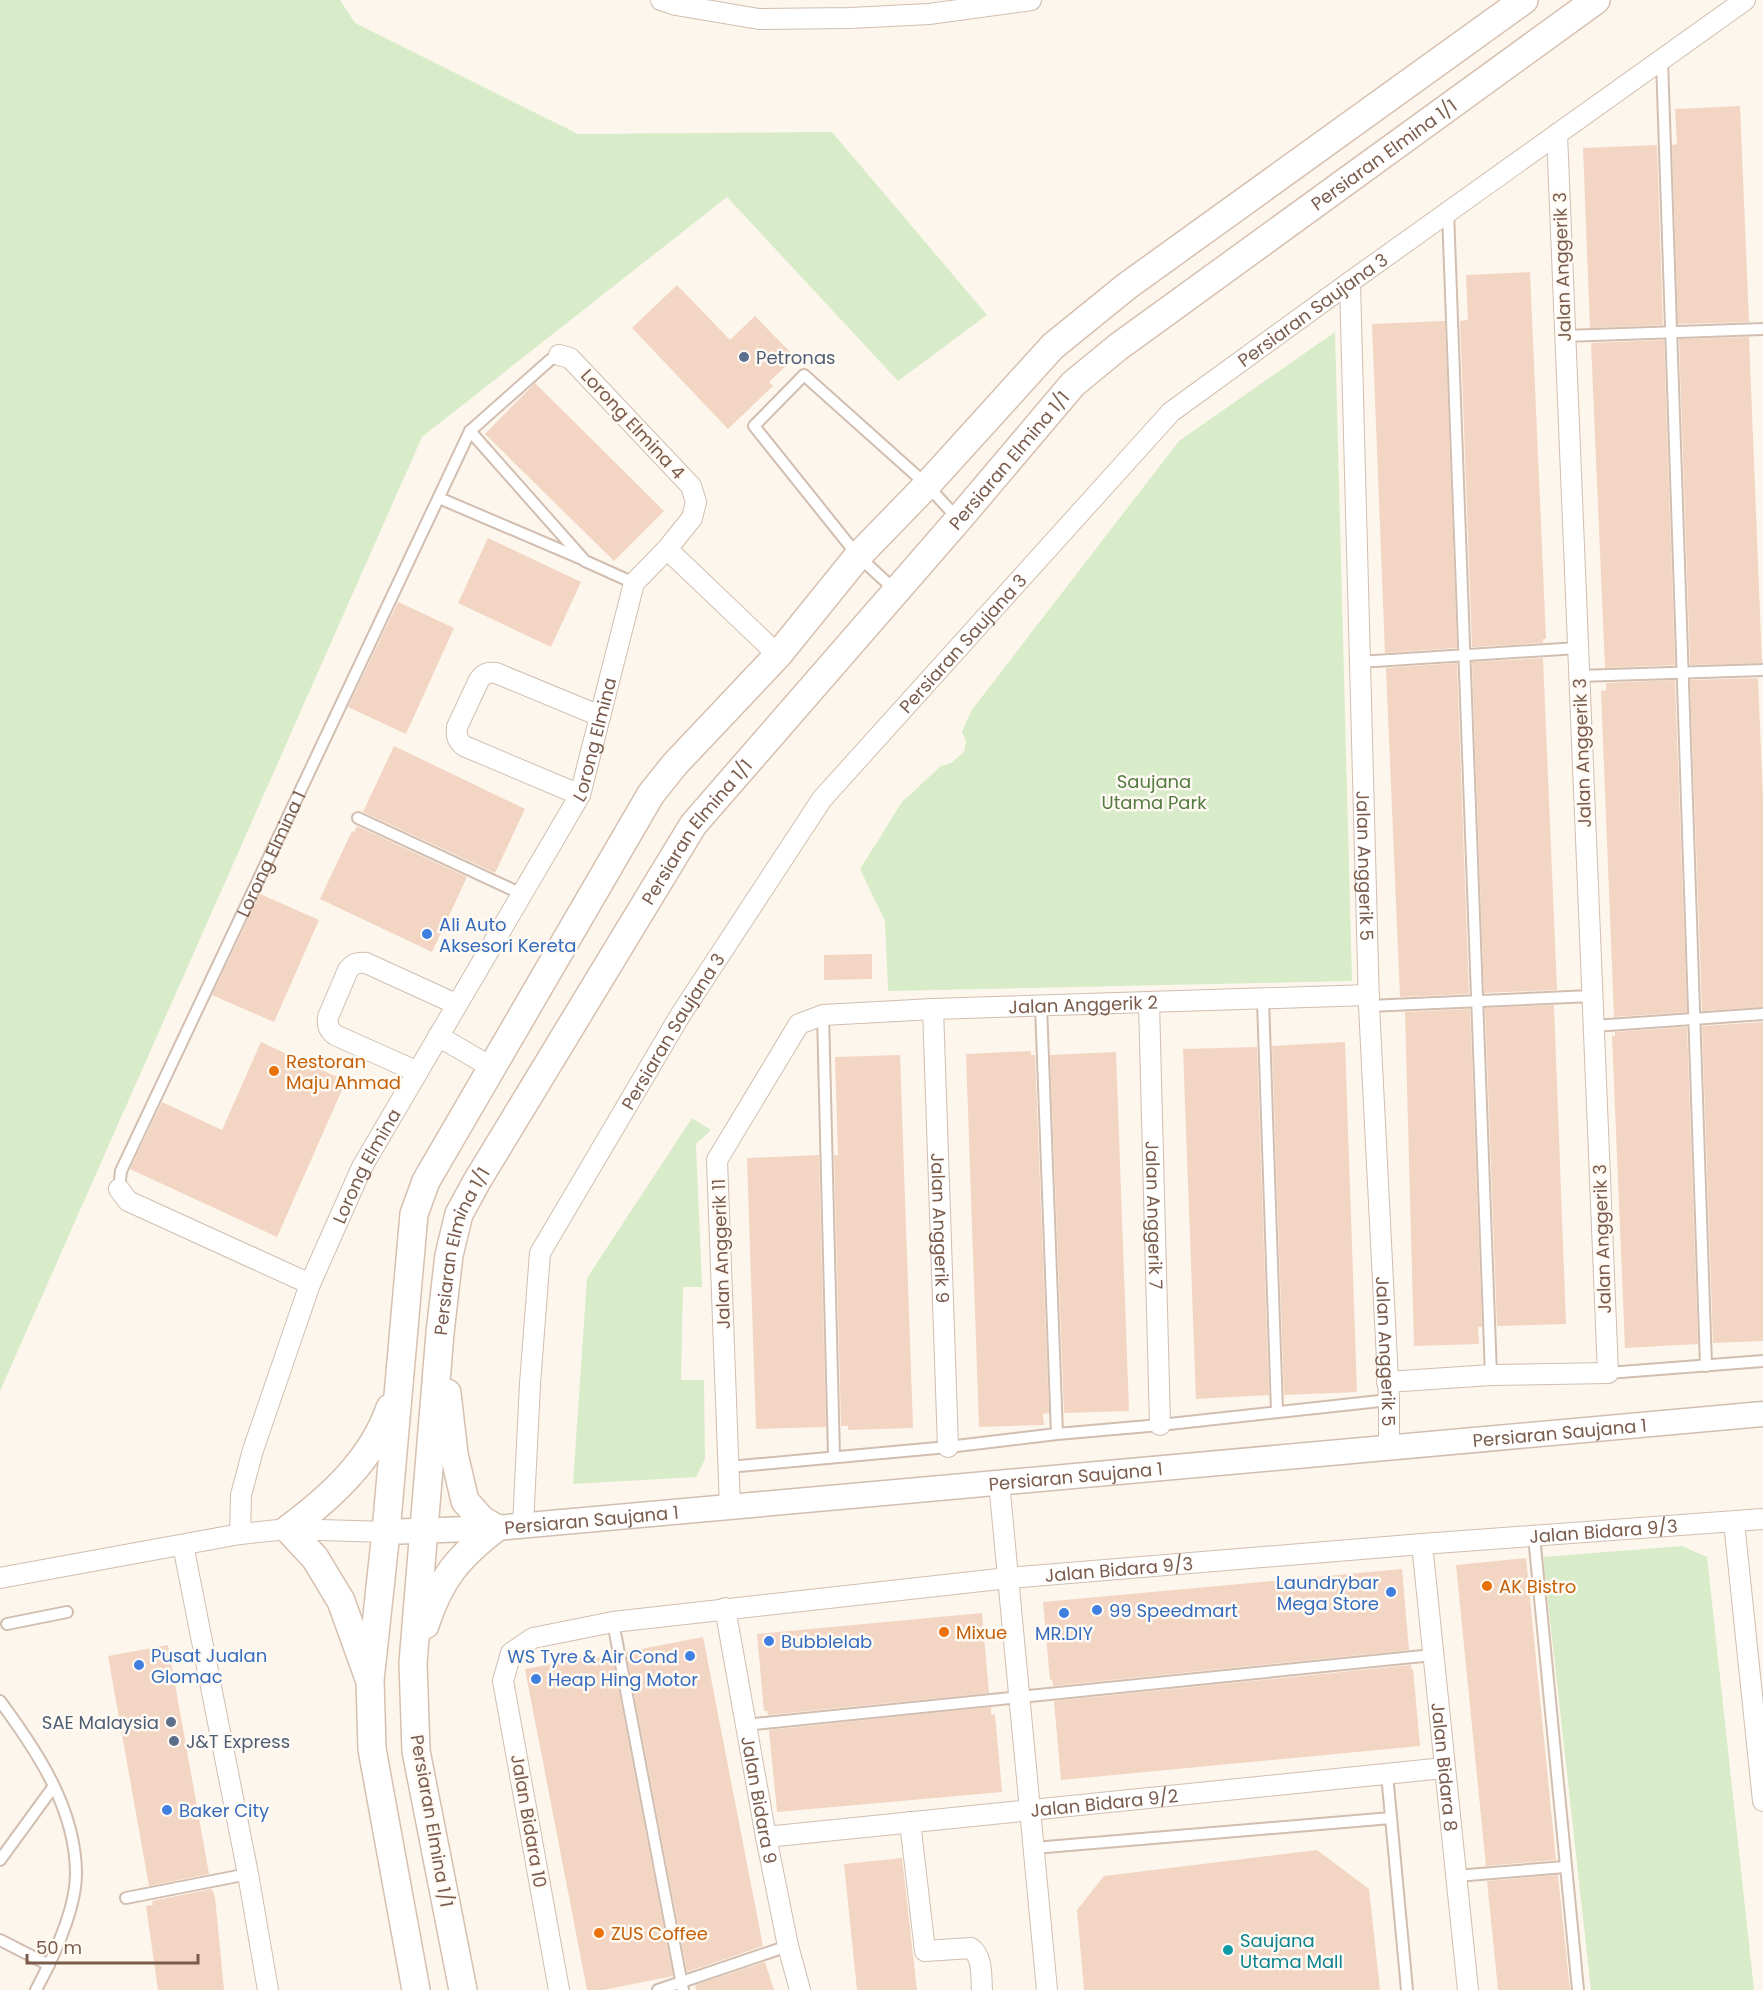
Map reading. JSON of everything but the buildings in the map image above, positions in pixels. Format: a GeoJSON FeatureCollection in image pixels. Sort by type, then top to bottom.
{"type":"FeatureCollection","features":[{"type":"Feature","properties":{"kind":"main road"},"geometry":{"type":"LineString","coordinates":[[416,1990],[372,1749],[370,1680],[386,1532],[414,1214],[426,1180],[651,794],[675,764],[778,655],[858,556],[927,485],[1053,346],[1127,286],[1524,0]]}},
{"type":"Feature","properties":{"kind":"main road","name":"Persiaran Elmina 1/1"},"geometry":{"type":"LineString","coordinates":[[463,1990],[416,1750],[413,1663],[440,1333],[449,1255],[459,1214],[477,1181],[693,825],[1073,384],[1118,347],[1596,0]]}},
{"type":"Feature","properties":{"kind":"main road"},"geometry":{"type":"LineString","coordinates":[[413,1663],[434,1598],[452,1569],[477,1543],[496,1528],[482,1520],[465,1501],[454,1454],[440,1333]]}},
{"type":"Feature","properties":{"kind":"main road"},"geometry":{"type":"LineString","coordinates":[[370,1680],[341,1601],[315,1558],[288,1529],[320,1506],[369,1452],[383,1426],[399,1382]]}},
{"type":"Feature","properties":{"kind":"street"},"geometry":{"type":"LineString","coordinates":[[662,0],[676,5],[759,19],[929,14],[1031,0]]}},
{"type":"Feature","properties":{"kind":"street","name":"Persiaran Saujana 3"},"geometry":{"type":"LineString","coordinates":[[523,1525],[530,1384],[540,1253],[681,1014],[822,799],[1171,412],[1745,0]]}},
{"type":"Feature","properties":{"kind":"street","name":"Jalan Anggerik 3"},"geometry":{"type":"LineString","coordinates":[[1557,134],[1608,1372]]}},
{"type":"Feature","properties":{"kind":"street","name":"Jalan Anggerik 5"},"geometry":{"type":"LineString","coordinates":[[1350,282],[1369,1001],[1389,1447]]}},
{"type":"Feature","properties":{"kind":"street","name":"Lorong Elmina 4"},"geometry":{"type":"LineString","coordinates":[[559,356],[570,358],[691,486],[696,502]]}},
{"type":"Feature","properties":{"kind":"street","name":"Lorong Elmina"},"geometry":{"type":"LineString","coordinates":[[240,1534],[241,1495],[310,1284],[362,1167],[580,795],[634,583],[667,549],[692,518],[696,502]]}},
{"type":"Feature","properties":{"kind":"street"},"geometry":{"type":"LineString","coordinates":[[667,549],[778,655]]}},
{"type":"Feature","properties":{"kind":"street"},"geometry":{"type":"LineString","coordinates":[[580,795],[464,746],[456,735],[457,727],[479,680],[490,672],[600,716]]}},
{"type":"Feature","properties":{"kind":"street"},"geometry":{"type":"LineString","coordinates":[[418,1072],[335,1035],[329,1030],[328,1017],[348,970],[359,962],[366,963],[456,1004]]}},
{"type":"Feature","properties":{"kind":"street","name":"Jalan Anggerik 2"},"geometry":{"type":"LineString","coordinates":[[799,1024],[823,1015],[933,1009],[1263,1000],[1369,1001]]}},
{"type":"Feature","properties":{"kind":"street","name":"Jalan Anggerik 7"},"geometry":{"type":"LineString","coordinates":[[1149,1003],[1160,1425]]}},
{"type":"Feature","properties":{"kind":"street","name":"Jalan Anggerik 9"},"geometry":{"type":"LineString","coordinates":[[933,1009],[948,1448]]}},
{"type":"Feature","properties":{"kind":"street","name":"Jalan Anggerik 11"},"geometry":{"type":"LineString","coordinates":[[730,1507],[717,1160],[799,1024]]}},
{"type":"Feature","properties":{"kind":"street"},"geometry":{"type":"LineString","coordinates":[[438,1036],[491,1067]]}},
{"type":"Feature","properties":{"kind":"street","name":"Lorong Elmina 1"},"geometry":{"type":"LineString","coordinates":[[119,1189],[128,1201],[310,1284]]}},
{"type":"Feature","properties":{"kind":"street"},"geometry":{"type":"LineString","coordinates":[[1388,1391],[1491,1376],[1608,1372]]}},
{"type":"Feature","properties":{"kind":"street","name":"Persiaran Saujana 1"},"geometry":{"type":"LineString","coordinates":[[386,1532],[496,1528],[1763,1414]]}},
{"type":"Feature","properties":{"kind":"street"},"geometry":{"type":"LineString","coordinates":[[999,1482],[1047,1990]]}},
{"type":"Feature","properties":{"kind":"street","name":"Jalan Bidara 9/3"},"geometry":{"type":"LineString","coordinates":[[511,1653],[533,1638],[614,1622],[725,1608],[1008,1578],[1763,1519]]}},
{"type":"Feature","properties":{"kind":"street"},"geometry":{"type":"LineString","coordinates":[[1734,1522],[1763,1801]]}},
{"type":"Feature","properties":{"kind":"street"},"geometry":{"type":"LineString","coordinates":[[0,1578],[240,1534],[288,1529],[386,1532]]}},
{"type":"Feature","properties":{"kind":"street","name":"Jalan Bidara 8"},"geometry":{"type":"LineString","coordinates":[[1422,1544],[1468,1990]]}},
{"type":"Feature","properties":{"kind":"street"},"geometry":{"type":"LineString","coordinates":[[183,1545],[248,1874],[268,1990]]}},
{"type":"Feature","properties":{"kind":"street","name":"Jalan Bidara 9"},"geometry":{"type":"LineString","coordinates":[[725,1608],[744,1725],[788,1946],[800,1990]]}},
{"type":"Feature","properties":{"kind":"street","name":"Jalan Bidara 10"},"geometry":{"type":"LineString","coordinates":[[511,1653],[504,1681],[559,1990]]}},
{"type":"Feature","properties":{"kind":"street","name":"Jalan Bidara 9/2"},"geometry":{"type":"LineString","coordinates":[[766,1837],[1444,1768]]}},
{"type":"Feature","properties":{"kind":"street"},"geometry":{"type":"LineString","coordinates":[[910,1822],[926,1952],[970,1948],[976,1952],[979,1959],[982,1990]]}},
{"type":"Feature","properties":{"kind":"lane"},"geometry":{"type":"LineString","coordinates":[[1662,59],[1706,1366]]}},
{"type":"Feature","properties":{"kind":"lane"},"geometry":{"type":"LineString","coordinates":[[1448,211],[1491,1376]]}},
{"type":"Feature","properties":{"kind":"lane"},"geometry":{"type":"LineString","coordinates":[[1565,336],[1763,329]]}},
{"type":"Feature","properties":{"kind":"lane","name":"Lorong Elmina 1"},"geometry":{"type":"LineString","coordinates":[[119,1189],[121,1171],[470,431],[550,360],[559,356]]}},
{"type":"Feature","properties":{"kind":"lane"},"geometry":{"type":"LineString","coordinates":[[896,591],[858,556],[754,426],[804,375],[927,485],[958,520]]}},
{"type":"Feature","properties":{"kind":"lane"},"geometry":{"type":"LineString","coordinates":[[470,431],[585,561]]}},
{"type":"Feature","properties":{"kind":"lane"},"geometry":{"type":"LineString","coordinates":[[439,498],[634,583]]}},
{"type":"Feature","properties":{"kind":"lane"},"geometry":{"type":"LineString","coordinates":[[1359,662],[1578,648]]}},
{"type":"Feature","properties":{"kind":"lane"},"geometry":{"type":"LineString","coordinates":[[1579,676],[1763,670]]}},
{"type":"Feature","properties":{"kind":"lane"},"geometry":{"type":"LineString","coordinates":[[358,818],[522,894]]}},
{"type":"Feature","properties":{"kind":"lane"},"geometry":{"type":"LineString","coordinates":[[1369,1001],[1477,1001],[1592,996]]}},
{"type":"Feature","properties":{"kind":"lane"},"geometry":{"type":"LineString","coordinates":[[1263,1000],[1276,1411]]}},
{"type":"Feature","properties":{"kind":"lane"},"geometry":{"type":"LineString","coordinates":[[1041,1005],[1057,1434]]}},
{"type":"Feature","properties":{"kind":"lane"},"geometry":{"type":"LineString","coordinates":[[1593,1026],[1763,1014]]}},
{"type":"Feature","properties":{"kind":"lane"},"geometry":{"type":"LineString","coordinates":[[823,1015],[834,1456]]}},
{"type":"Feature","properties":{"kind":"lane"},"geometry":{"type":"LineString","coordinates":[[1608,1372],[1763,1361]]}},
{"type":"Feature","properties":{"kind":"lane"},"geometry":{"type":"LineString","coordinates":[[729,1467],[834,1456],[948,1448],[1057,1434],[1160,1425],[1276,1411],[1388,1391]]}},
{"type":"Feature","properties":{"kind":"lane"},"geometry":{"type":"LineString","coordinates":[[1534,1536],[1578,1990]]}},
{"type":"Feature","properties":{"kind":"lane"},"geometry":{"type":"LineString","coordinates":[[7,1624],[67,1612]]}},
{"type":"Feature","properties":{"kind":"lane"},"geometry":{"type":"LineString","coordinates":[[614,1622],[682,1986]]}},
{"type":"Feature","properties":{"kind":"lane"},"geometry":{"type":"LineString","coordinates":[[744,1725],[1433,1655]]}},
{"type":"Feature","properties":{"kind":"lane"},"geometry":{"type":"LineString","coordinates":[[0,1701],[27,1737],[54,1786],[72,1835],[76,1876],[68,1920],[36,1990]]}},
{"type":"Feature","properties":{"kind":"lane"},"geometry":{"type":"LineString","coordinates":[[1387,1774],[1407,1990]]}},
{"type":"Feature","properties":{"kind":"lane"},"geometry":{"type":"LineString","coordinates":[[0,1860],[54,1786]]}},
{"type":"Feature","properties":{"kind":"lane"},"geometry":{"type":"LineString","coordinates":[[1034,1848],[1391,1818]]}},
{"type":"Feature","properties":{"kind":"lane"},"geometry":{"type":"LineString","coordinates":[[1456,1876],[1565,1867]]}},
{"type":"Feature","properties":{"kind":"lane"},"geometry":{"type":"LineString","coordinates":[[126,1898],[248,1874]]}},
{"type":"Feature","properties":{"kind":"lane"},"geometry":{"type":"LineString","coordinates":[[0,1940],[49,1965]]}},
{"type":"Feature","properties":{"kind":"lane"},"geometry":{"type":"LineString","coordinates":[[658,1990],[682,1986],[788,1946]]}},
{"type":"Feature","properties":{"kind":"green space"},"geometry":{"type":"Polygon","coordinates":[[[0,0],[340,0],[355,23],[578,134],[832,132],[987,315],[898,381],[727,197],[422,437],[0,1391],[0,0]]]}},
{"type":"Feature","properties":{"kind":"green space","name":"Saujana Utama Park"},"geometry":{"type":"Polygon","coordinates":[[[1335,332],[1352,981],[888,991],[885,921],[860,869],[902,802],[941,766],[951,763],[964,752],[966,741],[962,732],[971,711],[1179,441],[1335,332]]]}},
{"type":"Feature","properties":{"kind":"green space"},"geometry":{"type":"Polygon","coordinates":[[[692,1118],[711,1130],[696,1144],[702,1287],[683,1287],[681,1380],[704,1380],[705,1459],[696,1477],[573,1484],[587,1278],[692,1118]]]}},
{"type":"Feature","properties":{"kind":"green space"},"geometry":{"type":"Polygon","coordinates":[[[1682,1546],[1707,1557],[1754,1990],[1591,1990],[1543,1557],[1682,1546]]]}},
{"type":"Feature","properties":{"kind":"place","name":"Petronas"},"geometry":{"type":"Point","coordinates":[744,357]}},
{"type":"Feature","properties":{"kind":"place","name":"Ali Auto Aksesori Kereta"},"geometry":{"type":"Point","coordinates":[427,934]}},
{"type":"Feature","properties":{"kind":"place","name":"Restoran Maju Ahmad"},"geometry":{"type":"Point","coordinates":[274,1071]}},
{"type":"Feature","properties":{"kind":"place","name":"AK Bistro"},"geometry":{"type":"Point","coordinates":[1487,1586]}},
{"type":"Feature","properties":{"kind":"place","name":"Laundrybar Mega Store"},"geometry":{"type":"Point","coordinates":[1391,1592]}},
{"type":"Feature","properties":{"kind":"place","name":"99 Speedmart"},"geometry":{"type":"Point","coordinates":[1097,1610]}},
{"type":"Feature","properties":{"kind":"place","name":"MR.DIY"},"geometry":{"type":"Point","coordinates":[1064,1613]}},
{"type":"Feature","properties":{"kind":"place","name":"Mixue"},"geometry":{"type":"Point","coordinates":[944,1632]}},
{"type":"Feature","properties":{"kind":"place","name":"Bubblelab"},"geometry":{"type":"Point","coordinates":[769,1641]}},
{"type":"Feature","properties":{"kind":"place","name":"WS Tyre & Air Cond"},"geometry":{"type":"Point","coordinates":[690,1656]}},
{"type":"Feature","properties":{"kind":"place","name":"Pusat Jualan Glomac"},"geometry":{"type":"Point","coordinates":[139,1665]}},
{"type":"Feature","properties":{"kind":"place","name":"Heap Hing Motor"},"geometry":{"type":"Point","coordinates":[536,1679]}},
{"type":"Feature","properties":{"kind":"place","name":"SAE Malaysia"},"geometry":{"type":"Point","coordinates":[171,1722]}},
{"type":"Feature","properties":{"kind":"place","name":"J&T Express"},"geometry":{"type":"Point","coordinates":[174,1741]}},
{"type":"Feature","properties":{"kind":"place","name":"Baker City"},"geometry":{"type":"Point","coordinates":[167,1810]}},
{"type":"Feature","properties":{"kind":"place","name":"ZUS Coffee"},"geometry":{"type":"Point","coordinates":[599,1933]}},
{"type":"Feature","properties":{"kind":"place","name":"Saujana Utama Mall"},"geometry":{"type":"Point","coordinates":[1228,1950]}}]}
